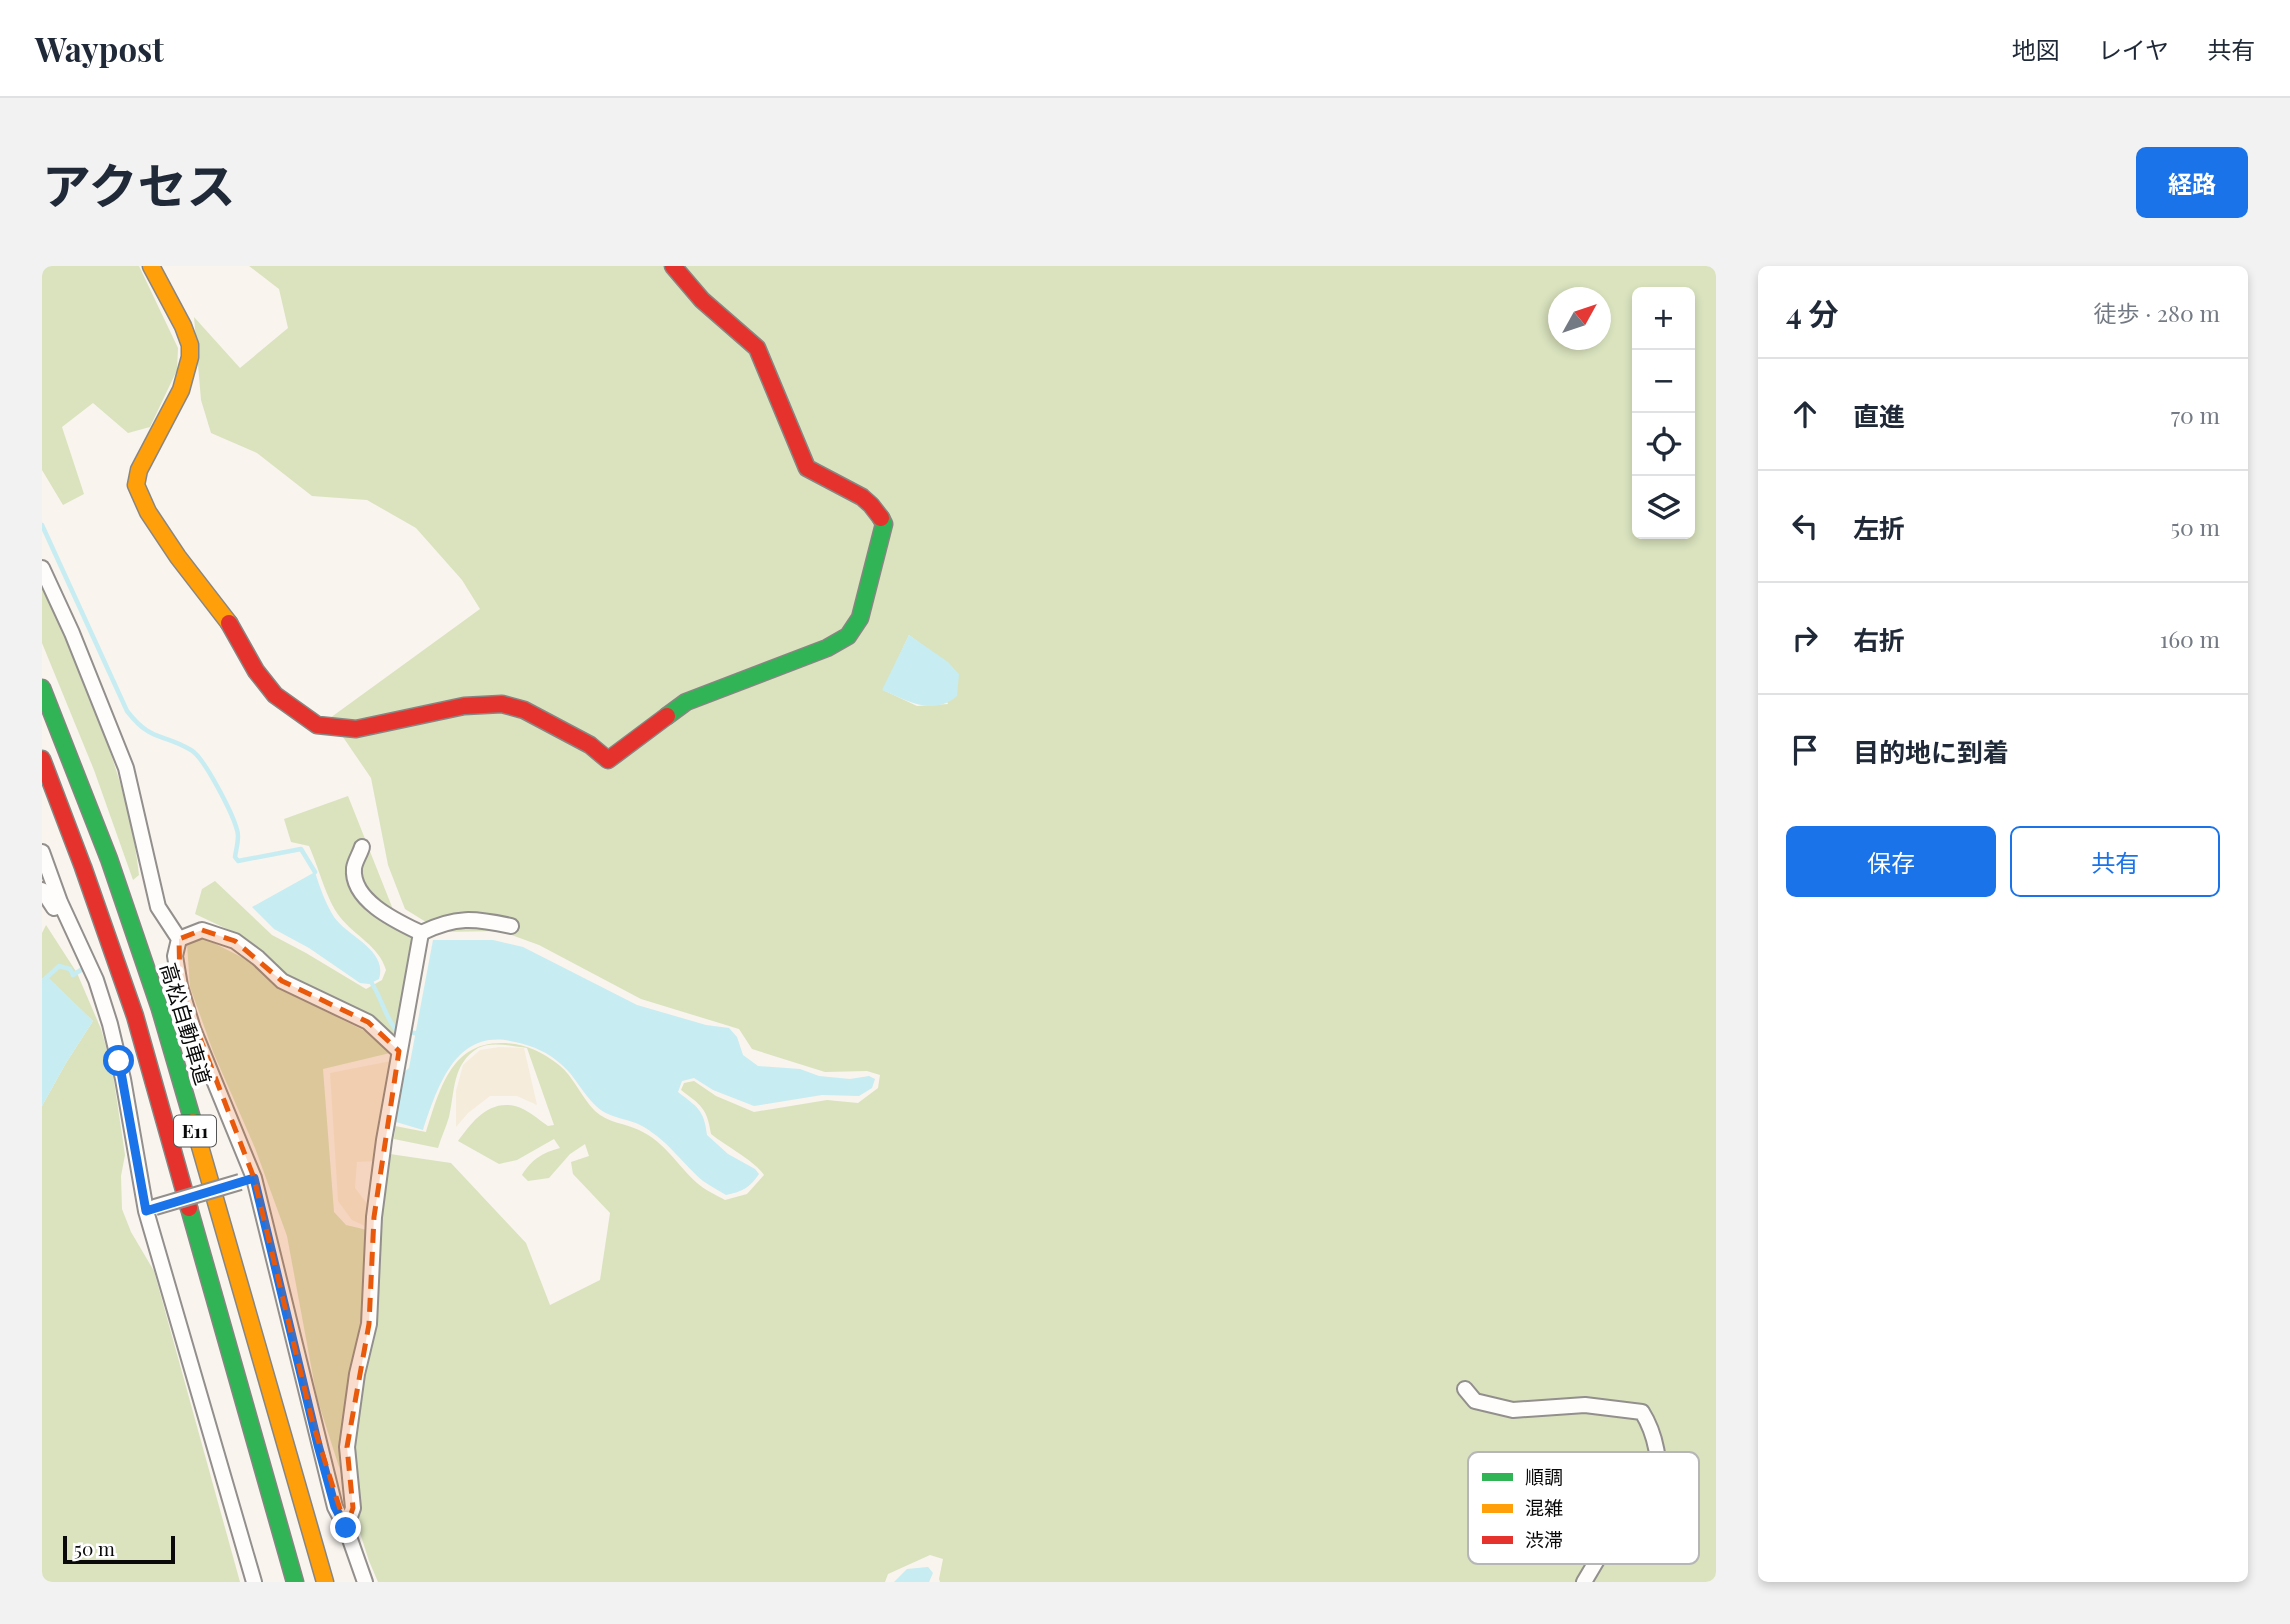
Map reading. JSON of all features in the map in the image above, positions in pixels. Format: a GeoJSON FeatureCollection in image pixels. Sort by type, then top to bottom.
{"type":"FeatureCollection","features":[{"type":"Feature","properties":{"kind":"main road"},"geometry":{"type":"LineString","coordinates":[[151,266],[190,344],[192,360],[186,378],[139,470],[136,485],[155,524],[233,628],[256,671],[275,695],[317,725],[356,729],[464,706],[502,704],[524,710],[590,745],[608,760],[686,702],[827,648],[848,636],[860,618],[884,524],[880,512],[870,503],[820,478],[807,468],[757,348],[702,300],[673,266]]}},
{"type":"Feature","properties":{"kind":"main road","name":"高松自動車道"},"geometry":{"type":"LineString","coordinates":[[42,688],[109,859],[160,1009],[325,1582]]}},
{"type":"Feature","properties":{"kind":"main road","name":"E11"},"geometry":{"type":"LineString","coordinates":[[42,759],[135,1016],[295,1582]]}},
{"type":"Feature","properties":{"kind":"street"},"geometry":{"type":"LineString","coordinates":[[42,568],[72,633],[126,768],[158,906],[178,939],[176,956],[180,986],[247,1180],[331,1495],[365,1582]]}},
{"type":"Feature","properties":{"kind":"street"},"geometry":{"type":"LineString","coordinates":[[362,847],[354,869],[358,888],[373,905],[391,919],[422,933]]}},
{"type":"Feature","properties":{"kind":"street"},"geometry":{"type":"LineString","coordinates":[[42,852],[61,905],[96,980],[110,1024],[150,1209],[254,1582]]}},
{"type":"Feature","properties":{"kind":"street"},"geometry":{"type":"LineString","coordinates":[[42,890],[54,908],[61,905]]}},
{"type":"Feature","properties":{"kind":"street"},"geometry":{"type":"LineString","coordinates":[[422,933],[445,921],[479,919],[511,926]]}},
{"type":"Feature","properties":{"kind":"street"},"geometry":{"type":"LineString","coordinates":[[178,939],[202,930],[235,941],[282,981],[368,1022],[399,1051]]}},
{"type":"Feature","properties":{"kind":"street"},"geometry":{"type":"LineString","coordinates":[[346,1528],[354,1508],[347,1447],[357,1374],[369,1324],[374,1217],[399,1051],[422,933]]}},
{"type":"Feature","properties":{"kind":"street"},"geometry":{"type":"LineString","coordinates":[[150,1209],[247,1180]]}},
{"type":"Feature","properties":{"kind":"street"},"geometry":{"type":"LineString","coordinates":[[1465,1389],[1475,1401],[1513,1410],[1585,1405],[1642,1412],[1653,1429],[1657,1452]]}},
{"type":"Feature","properties":{"kind":"street"},"geometry":{"type":"LineString","coordinates":[[1584,1582],[1595,1564]]}},
{"type":"Feature","properties":{"kind":"highlighted area"},"geometry":{"type":"Polygon","coordinates":[[[202,930],[235,941],[282,981],[368,1022],[399,1051],[374,1217],[369,1324],[347,1447],[353,1508],[346,1528],[313,1424],[254,1178],[180,986],[179,939],[202,930]]]}},
{"type":"Feature","properties":{"kind":"shaded area"},"geometry":{"type":"Polygon","coordinates":[[[499,1047],[524,1048],[537,1105],[517,1096],[490,1096],[468,1113],[456,1127],[456,1091],[463,1065],[480,1050],[499,1047]]]}},
{"type":"Feature","properties":{"kind":"shaded area"},"geometry":{"type":"Polygon","coordinates":[[[391,1061],[377,1161],[357,1162],[355,1188],[368,1205],[367,1227],[352,1220],[338,1201],[330,1073],[391,1061]]]}},
{"type":"Feature","properties":{"kind":"green space"},"geometry":{"type":"Polygon","coordinates":[[[42,266],[139,266],[178,348],[177,370],[150,427],[128,433],[93,403],[62,427],[84,494],[63,505],[42,470],[42,266]]]}},
{"type":"Feature","properties":{"kind":"green space"},"geometry":{"type":"Polygon","coordinates":[[[249,266],[1716,266],[1716,1582],[940,1582],[943,1559],[930,1555],[888,1574],[885,1582],[378,1582],[317,1398],[287,1236],[255,1148],[214,1054],[190,987],[187,944],[202,937],[255,964],[280,989],[367,1032],[390,1053],[323,1069],[334,1212],[346,1225],[380,1233],[390,1154],[451,1163],[526,1243],[550,1305],[600,1280],[610,1213],[573,1174],[571,1162],[589,1156],[585,1144],[570,1154],[549,1178],[528,1181],[522,1175],[530,1165],[543,1155],[560,1148],[554,1139],[517,1160],[499,1164],[458,1141],[475,1120],[497,1106],[519,1107],[548,1126],[554,1125],[527,1048],[489,1045],[470,1054],[459,1070],[449,1117],[438,1148],[394,1139],[395,1126],[426,1132],[449,1072],[470,1051],[484,1045],[509,1043],[525,1046],[546,1056],[564,1070],[595,1111],[605,1118],[648,1135],[664,1147],[697,1183],[725,1200],[747,1194],[764,1175],[747,1159],[711,1134],[702,1108],[681,1090],[684,1083],[694,1081],[716,1096],[754,1112],[827,1100],[858,1103],[878,1088],[880,1075],[867,1071],[825,1072],[752,1049],[739,1029],[641,999],[539,945],[500,931],[442,932],[405,909],[388,865],[371,778],[330,718],[480,609],[462,580],[416,528],[367,500],[312,496],[257,453],[211,433],[201,400],[194,317],[240,368],[288,328],[279,289],[249,266]],[[909,635],[883,690],[917,706],[948,704],[924,646],[909,635]]]}},
{"type":"Feature","properties":{"kind":"green space"},"geometry":{"type":"Polygon","coordinates":[[[42,586],[59,620],[118,775],[131,823],[139,875],[133,880],[94,770],[42,643],[42,586]]]}},
{"type":"Feature","properties":{"kind":"green space"},"geometry":{"type":"Polygon","coordinates":[[[348,796],[398,922],[415,936],[395,1039],[289,979],[242,936],[195,914],[202,889],[215,881],[272,935],[366,989],[382,980],[386,970],[383,962],[335,910],[309,846],[291,842],[284,819],[348,796]]]}},
{"type":"Feature","properties":{"kind":"green space"},"geometry":{"type":"Polygon","coordinates":[[[46,925],[77,973],[101,1029],[112,1068],[125,1155],[121,1176],[122,1209],[131,1232],[154,1271],[240,1582],[42,1582],[42,1106],[93,1021],[46,976],[42,979],[42,933],[46,925]]]}},
{"type":"Feature","properties":{"kind":"water"},"geometry":{"type":"Polygon","coordinates":[[[909,635],[948,662],[959,674],[957,696],[948,702],[929,706],[910,702],[882,690],[909,635]]]}},
{"type":"Feature","properties":{"kind":"water"},"geometry":{"type":"Polygon","coordinates":[[[315,872],[334,917],[378,960],[379,979],[369,984],[360,983],[309,948],[274,929],[252,907],[315,872]]]}},
{"type":"Feature","properties":{"kind":"water"},"geometry":{"type":"Polygon","coordinates":[[[433,940],[493,940],[523,947],[637,1005],[706,1025],[729,1028],[737,1037],[743,1055],[758,1066],[800,1069],[819,1076],[850,1079],[869,1076],[875,1079],[872,1088],[859,1096],[822,1095],[754,1106],[713,1090],[694,1078],[682,1081],[678,1092],[698,1109],[704,1119],[707,1135],[728,1154],[759,1174],[745,1189],[726,1195],[703,1181],[653,1133],[638,1124],[601,1110],[567,1069],[551,1056],[515,1042],[495,1040],[478,1043],[464,1052],[452,1064],[443,1079],[423,1130],[396,1122],[403,1073],[409,1068],[433,940]]]}},
{"type":"Feature","properties":{"kind":"water"},"geometry":{"type":"Polygon","coordinates":[[[46,975],[93,1021],[42,1106],[42,979],[46,975]]]}},
{"type":"Feature","properties":{"kind":"water"},"geometry":{"type":"Polygon","coordinates":[[[928,1567],[933,1573],[929,1582],[894,1582],[907,1569],[928,1567]]]}},
{"type":"Feature","properties":{"kind":"waterway"},"geometry":{"type":"LineString","coordinates":[[42,525],[127,711],[150,733],[181,744],[197,755],[203,763],[224,800],[238,833],[235,857],[238,861],[301,849],[315,872]]}},
{"type":"Feature","properties":{"kind":"waterway"},"geometry":{"type":"LineString","coordinates":[[45,979],[59,966],[70,969],[73,975],[84,968]]}},
{"type":"Feature","properties":{"kind":"waterway"},"geometry":{"type":"LineString","coordinates":[[369,979],[396,1030],[420,1034]]}},
{"type":"Feature","properties":{"kind":"traffic: fast"},"geometry":{"type":"LineString","coordinates":[[667,716],[686,702],[827,648],[848,636],[860,618],[884,524],[881,518]]}},
{"type":"Feature","properties":{"kind":"traffic: fast"},"geometry":{"type":"LineString","coordinates":[[42,688],[109,859],[160,1009],[193,1122]]}},
{"type":"Feature","properties":{"kind":"traffic: fast"},"geometry":{"type":"LineString","coordinates":[[189,1208],[295,1582]]}},
{"type":"Feature","properties":{"kind":"traffic: slow"},"geometry":{"type":"LineString","coordinates":[[151,266],[183,326],[190,345],[190,357],[181,390],[139,470],[136,485],[148,512],[178,557],[229,623]]}},
{"type":"Feature","properties":{"kind":"traffic: slow"},"geometry":{"type":"LineString","coordinates":[[193,1122],[325,1582]]}},
{"type":"Feature","properties":{"kind":"traffic: jam"},"geometry":{"type":"LineString","coordinates":[[673,266],[702,300],[757,348],[807,468],[862,497],[881,518]]}},
{"type":"Feature","properties":{"kind":"traffic: jam"},"geometry":{"type":"LineString","coordinates":[[229,623],[256,671],[275,695],[317,725],[356,729],[464,706],[502,704],[524,710],[590,745],[608,760],[667,716]]}},
{"type":"Feature","properties":{"kind":"traffic: jam"},"geometry":{"type":"LineString","coordinates":[[42,759],[135,1016],[189,1208]]}},
{"type":"Feature","properties":{"kind":"route"},"geometry":{"type":"LineString","coordinates":[[119,1061],[146,1211],[254,1178],[318,1445],[335,1507],[346,1528]]}}]}
